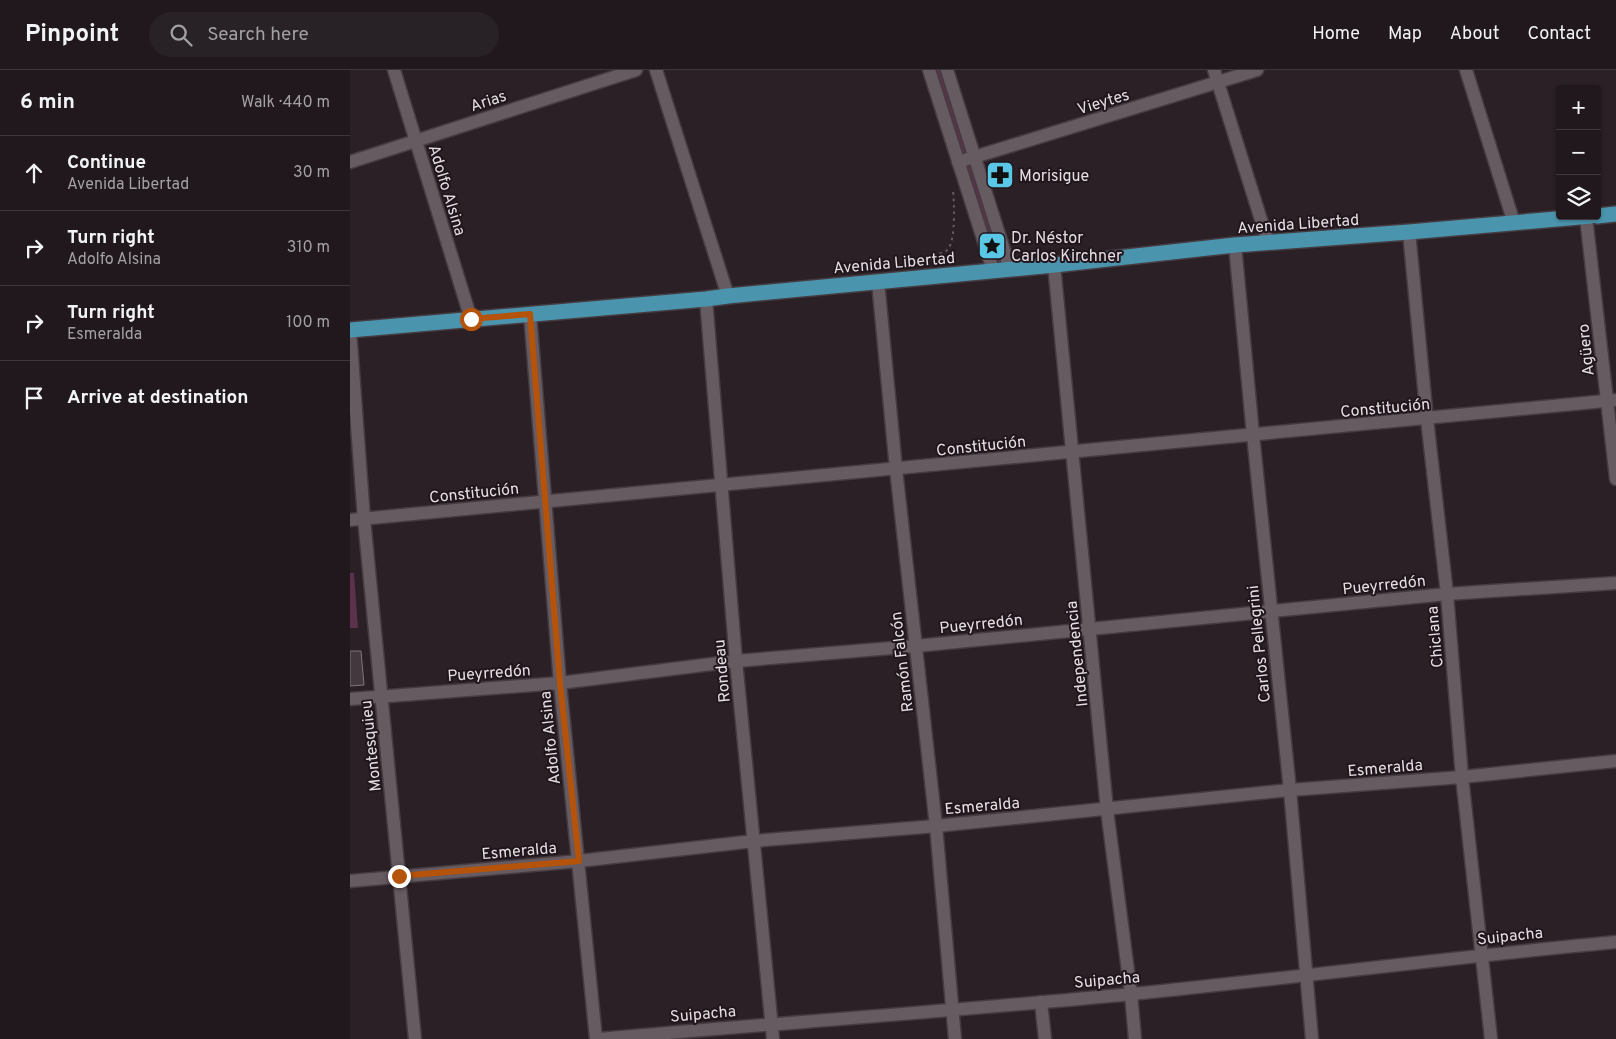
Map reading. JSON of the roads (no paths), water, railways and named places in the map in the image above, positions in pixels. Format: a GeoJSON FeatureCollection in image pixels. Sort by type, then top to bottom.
{"type":"FeatureCollection","features":[{"type":"Feature","properties":{"kind":"main road"},"geometry":{"type":"LineString","coordinates":[[1601,216],[1616,214]]}},
{"type":"Feature","properties":{"kind":"main road","name":"Avenida Libertad"},"geometry":{"type":"LineString","coordinates":[[350,330],[706,299],[1054,265],[1235,245],[1556,219]]}},
{"type":"Feature","properties":{"kind":"street","name":"Adolfo Alsina"},"geometry":{"type":"LineString","coordinates":[[394,70],[471,319]]}},
{"type":"Feature","properties":{"kind":"street","name":"Arias"},"geometry":{"type":"LineString","coordinates":[[350,162],[636,70]]}},
{"type":"Feature","properties":{"kind":"street"},"geometry":{"type":"LineString","coordinates":[[656,70],[728,296]]}},
{"type":"Feature","properties":{"kind":"street"},"geometry":{"type":"LineString","coordinates":[[929,70],[993,270]]}},
{"type":"Feature","properties":{"kind":"street"},"geometry":{"type":"LineString","coordinates":[[947,70],[1010,269]]}},
{"type":"Feature","properties":{"kind":"street"},"geometry":{"type":"LineString","coordinates":[[1214,70],[1268,242]]}},
{"type":"Feature","properties":{"kind":"street","name":"Vieytes"},"geometry":{"type":"LineString","coordinates":[[958,162],[1257,70]]}},
{"type":"Feature","properties":{"kind":"street"},"geometry":{"type":"LineString","coordinates":[[1466,70],[1514,222]]}},
{"type":"Feature","properties":{"kind":"street","name":"Agüero"},"geometry":{"type":"LineString","coordinates":[[1586,220],[1612,400],[1616,479]]}},
{"type":"Feature","properties":{"kind":"street","name":"Chiclana"},"geometry":{"type":"LineString","coordinates":[[1409,232],[1426,419],[1447,594],[1462,777],[1492,1039]]}},
{"type":"Feature","properties":{"kind":"street","name":"Carlos Pellegrini"},"geometry":{"type":"LineString","coordinates":[[1235,245],[1290,790],[1312,1039]]}},
{"type":"Feature","properties":{"kind":"street","name":"Independencia"},"geometry":{"type":"LineString","coordinates":[[1054,265],[1107,810],[1135,1039]]}},
{"type":"Feature","properties":{"kind":"street","name":"Ramón Falcón"},"geometry":{"type":"LineString","coordinates":[[878,282],[896,469],[936,826],[955,1039]]}},
{"type":"Feature","properties":{"kind":"street","name":"Rondeau"},"geometry":{"type":"LineString","coordinates":[[706,299],[736,661],[773,1039]]}},
{"type":"Feature","properties":{"kind":"street","name":"Adolfo Alsina"},"geometry":{"type":"LineString","coordinates":[[530,314],[560,683],[596,1039]]}},
{"type":"Feature","properties":{"kind":"street","name":"Montesquieu"},"geometry":{"type":"LineString","coordinates":[[350,330],[364,518],[415,1039]]}},
{"type":"Feature","properties":{"kind":"street","name":"Constitución"},"geometry":{"type":"LineString","coordinates":[[350,520],[1612,400]]}},
{"type":"Feature","properties":{"kind":"street","name":"Pueyrredón"},"geometry":{"type":"LineString","coordinates":[[350,699],[560,683],[736,661],[916,646],[1447,594],[1616,583]]}},
{"type":"Feature","properties":{"kind":"street","name":"Esmeralda"},"geometry":{"type":"LineString","coordinates":[[350,881],[579,861],[754,841],[1107,810],[1290,790],[1462,777],[1616,761]]}},
{"type":"Feature","properties":{"kind":"street","name":"Suipacha"},"geometry":{"type":"LineString","coordinates":[[600,1039],[1131,994],[1307,976],[1481,954],[1616,942]]}},
{"type":"Feature","properties":{"kind":"street"},"geometry":{"type":"LineString","coordinates":[[1041,1002],[1045,1039]]}},
{"type":"Feature","properties":{"kind":"place","name":"Morisigue"},"geometry":{"type":"Point","coordinates":[1000,175]}},
{"type":"Feature","properties":{"kind":"place","name":"Dr. Néstor Carlos Kirchner"},"geometry":{"type":"Point","coordinates":[992,246]}}]}
